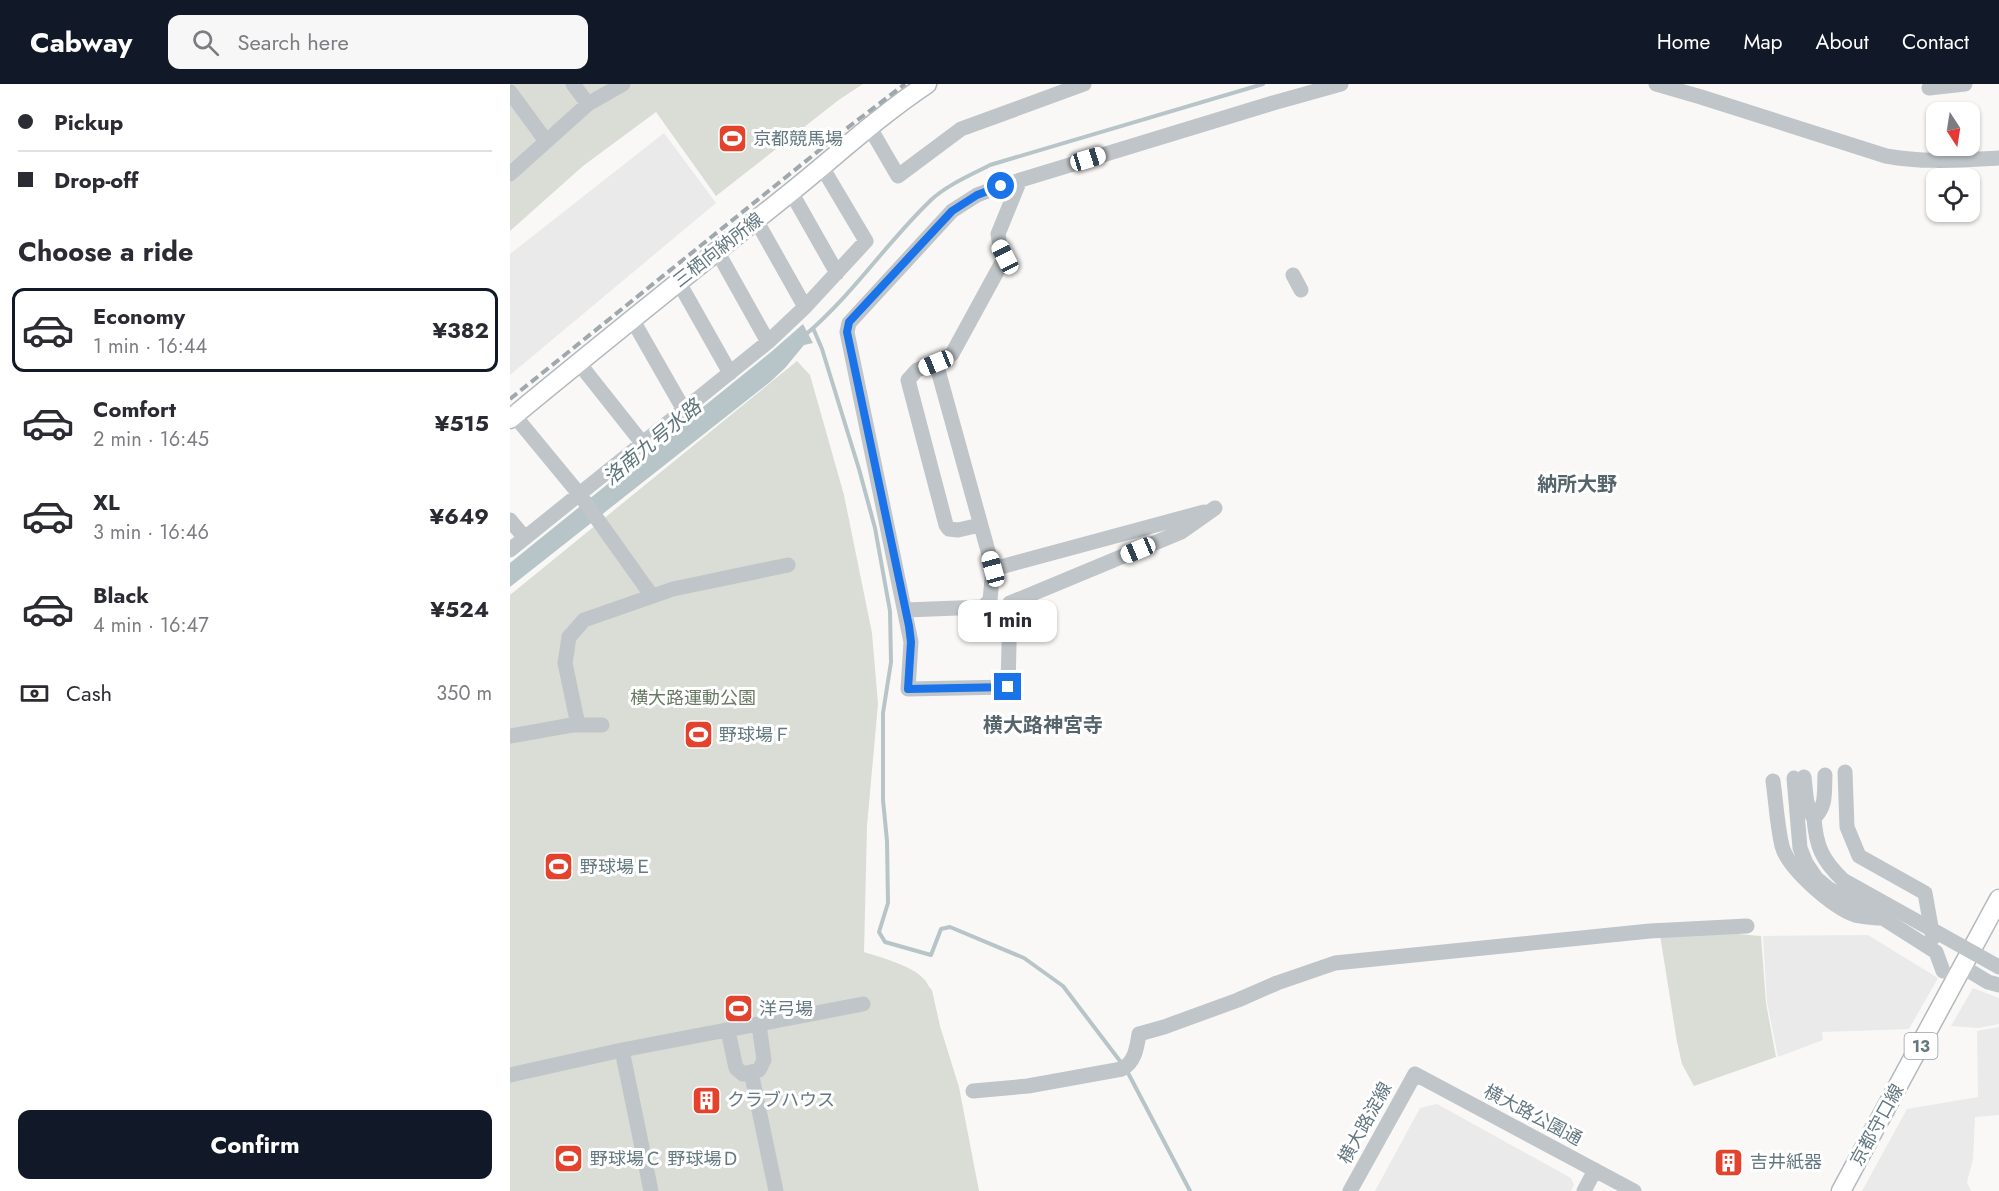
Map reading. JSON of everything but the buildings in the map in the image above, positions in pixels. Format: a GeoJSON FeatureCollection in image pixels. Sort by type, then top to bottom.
{"type":"FeatureCollection","features":[{"type":"Feature","properties":{"kind":"main road","name":"三栖向納所線"},"geometry":{"type":"LineString","coordinates":[[512,417],[897,104],[927,84]]}},
{"type":"Feature","properties":{"kind":"main road","name":"京都守口線"},"geometry":{"type":"LineString","coordinates":[[1841,1191],[1954,973],[1996,911]]}},
{"type":"Feature","properties":{"kind":"street"},"geometry":{"type":"LineString","coordinates":[[573,84],[588,104]]}},
{"type":"Feature","properties":{"kind":"street"},"geometry":{"type":"LineString","coordinates":[[510,174],[588,104],[623,84]]}},
{"type":"Feature","properties":{"kind":"street"},"geometry":{"type":"LineString","coordinates":[[870,128],[898,176],[961,129],[1084,84]]}},
{"type":"Feature","properties":{"kind":"street"},"geometry":{"type":"LineString","coordinates":[[993,569],[1215,508],[1181,532],[1010,603],[1008,687],[908,689],[911,642],[906,610],[847,332],[849,322],[952,211],[977,195],[1020,180],[1341,84]]}},
{"type":"Feature","properties":{"kind":"street"},"geometry":{"type":"LineString","coordinates":[[1656,84],[1886,156],[1913,161],[1938,162],[1999,158]]}},
{"type":"Feature","properties":{"kind":"street"},"geometry":{"type":"LineString","coordinates":[[1689,84],[1701,97]]}},
{"type":"Feature","properties":{"kind":"street"},"geometry":{"type":"LineString","coordinates":[[1929,90],[1965,84]]}},
{"type":"Feature","properties":{"kind":"street"},"geometry":{"type":"LineString","coordinates":[[510,92],[546,141]]}},
{"type":"Feature","properties":{"kind":"street"},"geometry":{"type":"LineString","coordinates":[[510,550],[583,498],[643,444],[768,342],[805,307],[866,241],[822,167]]}},
{"type":"Feature","properties":{"kind":"street"},"geometry":{"type":"LineString","coordinates":[[980,525],[958,530],[949,529],[946,525],[908,380],[917,370],[952,354],[1005,257],[998,234],[1020,180]]}},
{"type":"Feature","properties":{"kind":"street"},"geometry":{"type":"LineString","coordinates":[[791,192],[837,273]]}},
{"type":"Feature","properties":{"kind":"street"},"geometry":{"type":"LineString","coordinates":[[756,220],[805,307]]}},
{"type":"Feature","properties":{"kind":"street"},"geometry":{"type":"LineString","coordinates":[[717,251],[768,342]]}},
{"type":"Feature","properties":{"kind":"street"},"geometry":{"type":"LineString","coordinates":[[1293,275],[1302,290]]}},
{"type":"Feature","properties":{"kind":"street"},"geometry":{"type":"LineString","coordinates":[[678,281],[730,373]]}},
{"type":"Feature","properties":{"kind":"street"},"geometry":{"type":"LineString","coordinates":[[632,319],[684,410]]}},
{"type":"Feature","properties":{"kind":"street"},"geometry":{"type":"LineString","coordinates":[[578,362],[643,444]]}},
{"type":"Feature","properties":{"kind":"street"},"geometry":{"type":"LineString","coordinates":[[906,610],[983,607],[990,600],[993,569],[936,363]]}},
{"type":"Feature","properties":{"kind":"street"},"geometry":{"type":"LineString","coordinates":[[512,417],[583,498],[652,596]]}},
{"type":"Feature","properties":{"kind":"street"},"geometry":{"type":"LineString","coordinates":[[510,520],[525,538]]}},
{"type":"Feature","properties":{"kind":"street"},"geometry":{"type":"LineString","coordinates":[[578,725],[565,663],[569,637],[584,620],[673,589],[788,565]]}},
{"type":"Feature","properties":{"kind":"street"},"geometry":{"type":"LineString","coordinates":[[510,736],[578,725],[602,725]]}},
{"type":"Feature","properties":{"kind":"street"},"geometry":{"type":"LineString","coordinates":[[1809,777],[1816,805],[1818,847],[1832,870],[1843,880],[1999,967]]}},
{"type":"Feature","properties":{"kind":"street"},"geometry":{"type":"LineString","coordinates":[[1809,777],[1836,789],[1829,807],[1817,815]]}},
{"type":"Feature","properties":{"kind":"street"},"geometry":{"type":"LineString","coordinates":[[1809,777],[1791,839],[1808,881],[1839,907],[1856,915],[1881,918]]}},
{"type":"Feature","properties":{"kind":"street"},"geometry":{"type":"LineString","coordinates":[[1809,777],[1800,848],[1816,878],[1829,889],[1870,910],[1954,973],[1999,985]]}},
{"type":"Feature","properties":{"kind":"street"},"geometry":{"type":"LineString","coordinates":[[1809,777],[1847,827],[1858,856],[1925,893],[1930,956]]}},
{"type":"Feature","properties":{"kind":"street"},"geometry":{"type":"LineString","coordinates":[[973,1092],[1028,1086],[1125,1068],[1134,1058],[1139,1034],[1164,1027],[1335,963],[1650,931],[1747,926]]}},
{"type":"Feature","properties":{"kind":"street"},"geometry":{"type":"LineString","coordinates":[[510,1075],[622,1050],[863,1004]]}},
{"type":"Feature","properties":{"kind":"street"},"geometry":{"type":"LineString","coordinates":[[728,1031],[736,1068],[743,1074],[759,1070],[764,1060],[759,1025]]}},
{"type":"Feature","properties":{"kind":"street"},"geometry":{"type":"LineString","coordinates":[[622,1050],[651,1191]]}},
{"type":"Feature","properties":{"kind":"street"},"geometry":{"type":"LineString","coordinates":[[751,1072],[776,1191]]}},
{"type":"Feature","properties":{"kind":"street","name":"横大路公園通"},"geometry":{"type":"LineString","coordinates":[[1414,1074],[1634,1191]]}},
{"type":"Feature","properties":{"kind":"street","name":"横大路淀線"},"geometry":{"type":"LineString","coordinates":[[1350,1191],[1414,1074]]}},
{"type":"Feature","properties":{"kind":"street"},"geometry":{"type":"LineString","coordinates":[[1584,1191],[1595,1170]]}},
{"type":"Feature","properties":{"kind":"shaded area"},"geometry":{"type":"Polygon","coordinates":[[[664,133],[716,203],[510,375],[510,254],[664,133]]]}},
{"type":"Feature","properties":{"kind":"shaded area"},"geometry":{"type":"Polygon","coordinates":[[[803,324],[813,343],[804,345],[770,382],[510,587],[510,563],[803,324]]]}},
{"type":"Feature","properties":{"kind":"shaded area"},"geometry":{"type":"Polygon","coordinates":[[[1868,935],[1938,978],[1909,1029],[1822,1032],[1823,1040],[1778,1057],[1767,1002],[1763,936],[1868,935]]]}},
{"type":"Feature","properties":{"kind":"shaded area"},"geometry":{"type":"Polygon","coordinates":[[[1973,988],[1999,998],[1999,1024],[1978,1028],[1951,1026],[1973,988]]]}},
{"type":"Feature","properties":{"kind":"shaded area"},"geometry":{"type":"Polygon","coordinates":[[[1999,1027],[1999,1115],[1975,1117],[1973,1159],[1967,1182],[1971,1191],[1862,1191],[1907,1109],[1978,1097],[1977,1031],[1999,1027]]]}},
{"type":"Feature","properties":{"kind":"shaded area"},"geometry":{"type":"Polygon","coordinates":[[[1437,1104],[1571,1178],[1574,1185],[1571,1191],[1375,1191],[1420,1108],[1437,1104]]]}},
{"type":"Feature","properties":{"kind":"green space","name":"京都競馬場"},"geometry":{"type":"Polygon","coordinates":[[[510,84],[863,84],[840,99],[716,196],[656,112],[583,166],[510,231],[510,84]]]}},
{"type":"Feature","properties":{"kind":"green space","name":"横大路運動公園"},"geometry":{"type":"Polygon","coordinates":[[[797,361],[810,375],[844,495],[872,633],[878,704],[867,826],[864,952],[896,962],[912,970],[924,979],[932,990],[940,1026],[959,1087],[979,1191],[510,1191],[510,595],[797,361]]]}},
{"type":"Feature","properties":{"kind":"green space"},"geometry":{"type":"Polygon","coordinates":[[[1660,935],[1761,936],[1766,1003],[1776,1057],[1694,1086],[1682,1064],[1677,1042],[1660,935]]]}},
{"type":"Feature","properties":{"kind":"waterway"},"geometry":{"type":"LineString","coordinates":[[804,336],[838,304],[931,200],[959,181],[990,165],[1263,84]]}},
{"type":"Feature","properties":{"kind":"waterway"},"geometry":{"type":"LineString","coordinates":[[813,328],[822,349],[859,469],[875,528],[890,611],[891,662],[883,713],[883,800],[887,841],[888,903],[879,932],[885,942],[931,955],[941,929],[950,927],[1024,958],[1063,986],[1123,1065]]}},
{"type":"Feature","properties":{"kind":"waterway"},"geometry":{"type":"LineString","coordinates":[[1127,1071],[1190,1191]]}},
{"type":"Feature","properties":{"kind":"railway"},"geometry":{"type":"LineString","coordinates":[[510,399],[905,84]]}},
{"type":"Feature","properties":{"kind":"place","name":"京都競馬場"},"geometry":{"type":"Point","coordinates":[732,139]}},
{"type":"Feature","properties":{"kind":"place","name":"野球場Ｆ"},"geometry":{"type":"Point","coordinates":[698,735]}},
{"type":"Feature","properties":{"kind":"place","name":"野球場Ｅ"},"geometry":{"type":"Point","coordinates":[559,867]}},
{"type":"Feature","properties":{"kind":"place","name":"洋弓場"},"geometry":{"type":"Point","coordinates":[738,1009]}},
{"type":"Feature","properties":{"kind":"place","name":"クラブハウス"},"geometry":{"type":"Point","coordinates":[706,1100]}},
{"type":"Feature","properties":{"kind":"place","name":"野球場Ｃ 野球場Ｄ"},"geometry":{"type":"Point","coordinates":[569,1159]}},
{"type":"Feature","properties":{"kind":"place","name":"吉井紙器"},"geometry":{"type":"Point","coordinates":[1729,1162]}},
{"type":"Feature","properties":{"kind":"district","name":"納所大野"},"geometry":{"type":"Point","coordinates":[1577,484]}},
{"type":"Feature","properties":{"kind":"district","name":"横大路神宮寺"},"geometry":{"type":"Point","coordinates":[1043,725]}},
{"type":"Feature","properties":{"kind":"route"},"geometry":{"type":"LineString","coordinates":[[1001,186],[977,195],[952,211],[849,322],[847,332],[909,626],[911,642],[908,689],[1008,687]]}},
{"type":"Feature","properties":{"kind":"water label","name":"洛南九号水路"},"geometry":{"type":"Point","coordinates":[652,442]}}]}
